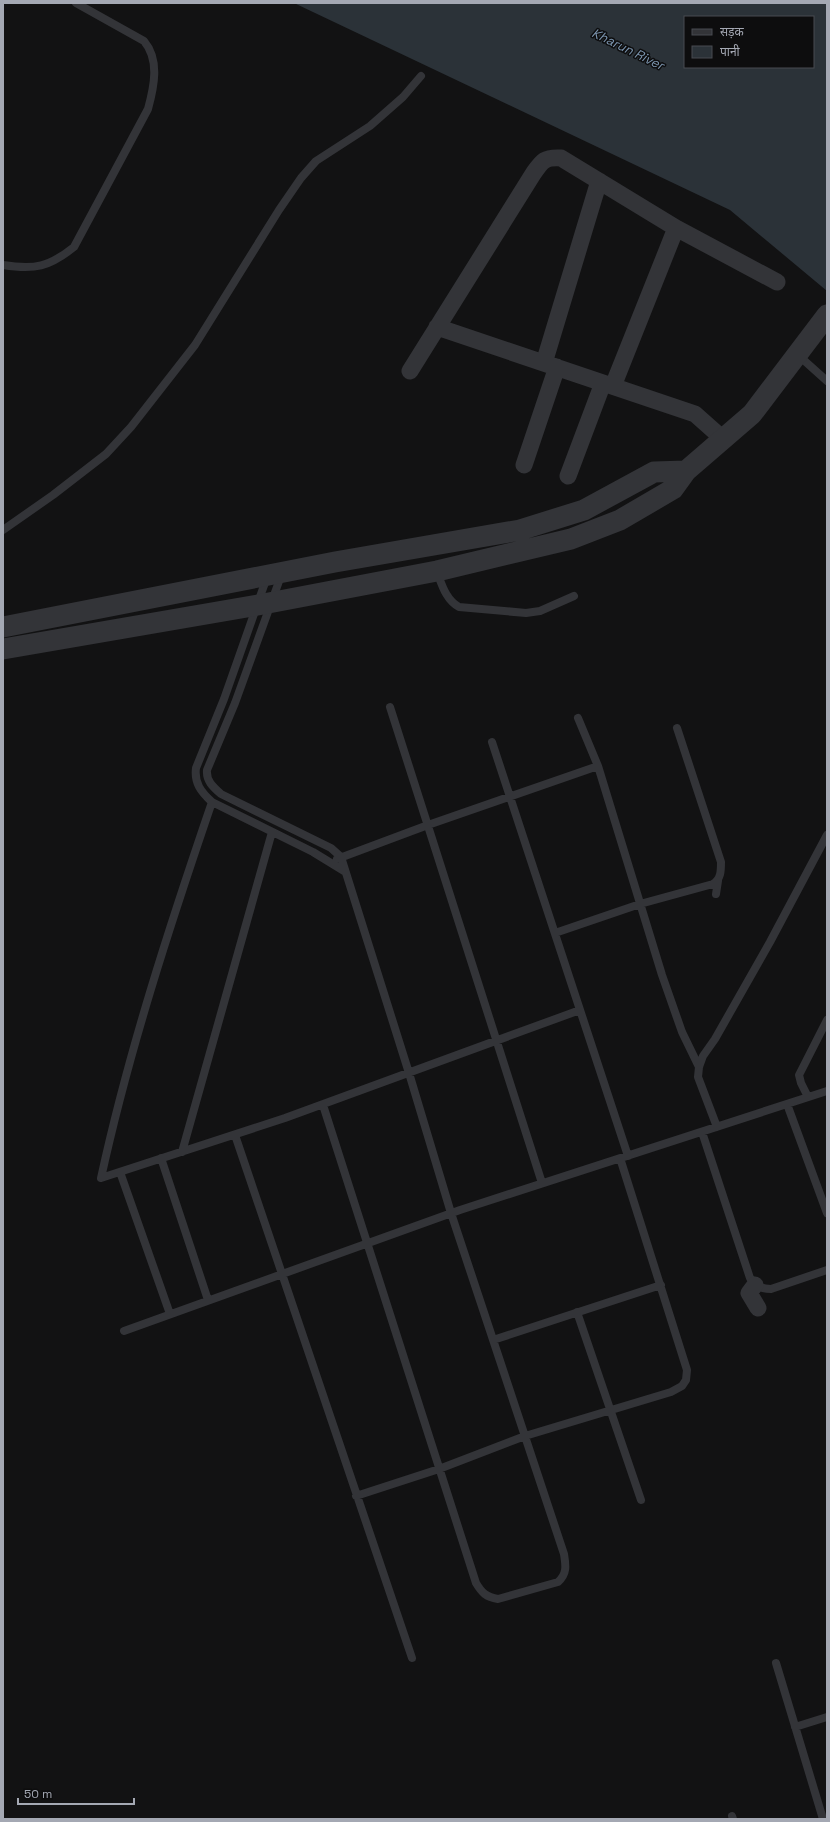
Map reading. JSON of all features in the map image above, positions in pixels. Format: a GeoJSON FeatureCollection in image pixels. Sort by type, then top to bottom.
{"type":"FeatureCollection","features":[{"type":"Feature","properties":{"kind":"street"},"geometry":{"type":"LineString","coordinates":[[410,371],[541,162],[549,157],[561,158],[676,228],[777,282]]}},
{"type":"Feature","properties":{"kind":"street"},"geometry":{"type":"LineString","coordinates":[[524,465],[599,181]]}},
{"type":"Feature","properties":{"kind":"street"},"geometry":{"type":"LineString","coordinates":[[568,476],[676,228]]}},
{"type":"Feature","properties":{"kind":"street"},"geometry":{"type":"LineString","coordinates":[[3,649],[437,571],[571,539],[620,520],[673,489],[686,471],[722,438],[752,414],[827,315]]}},
{"type":"Feature","properties":{"kind":"street"},"geometry":{"type":"LineString","coordinates":[[437,327],[695,414],[722,438]]}},
{"type":"Feature","properties":{"kind":"street"},"geometry":{"type":"LineString","coordinates":[[3,627],[275,574],[520,530],[584,510],[654,472],[686,471]]}},
{"type":"Feature","properties":{"kind":"street"},"geometry":{"type":"LineString","coordinates":[[563,517],[571,539]]}},
{"type":"Feature","properties":{"kind":"street"},"geometry":{"type":"LineString","coordinates":[[755,1285],[749,1293],[758,1308]]}},
{"type":"Feature","properties":{"kind":"lane"},"geometry":{"type":"LineString","coordinates":[[3,265],[39,268],[60,259],[74,247],[148,109],[152,95],[154,60],[150,48],[144,41],[76,3]]}},
{"type":"Feature","properties":{"kind":"lane"},"geometry":{"type":"LineString","coordinates":[[3,530],[53,495],[106,454],[131,427],[195,345],[279,210],[301,178],[316,161],[370,126],[403,96],[421,76]]}},
{"type":"Feature","properties":{"kind":"lane"},"geometry":{"type":"LineString","coordinates":[[797,355],[827,381]]}},
{"type":"Feature","properties":{"kind":"lane"},"geometry":{"type":"LineString","coordinates":[[437,571],[443,588],[451,603],[459,607],[526,613],[540,611],[574,596]]}},
{"type":"Feature","properties":{"kind":"lane"},"geometry":{"type":"LineString","coordinates":[[275,574],[235,703],[207,770],[207,775],[213,787],[221,794],[331,848],[341,857],[344,871],[409,1073],[451,1213],[564,1554],[564,1577],[558,1582],[498,1599],[488,1597],[481,1592],[476,1583],[323,1104]]}},
{"type":"Feature","properties":{"kind":"lane"},"geometry":{"type":"LineString","coordinates":[[275,574],[265,603],[196,768],[195,777],[198,786],[212,802],[332,863],[344,871]]}},
{"type":"Feature","properties":{"kind":"lane"},"geometry":{"type":"LineString","coordinates":[[390,707],[542,1183]]}},
{"type":"Feature","properties":{"kind":"lane"},"geometry":{"type":"LineString","coordinates":[[578,718],[598,766],[668,994],[682,1032],[699,1067]]}},
{"type":"Feature","properties":{"kind":"lane"},"geometry":{"type":"LineString","coordinates":[[677,728],[721,862],[716,894]]}},
{"type":"Feature","properties":{"kind":"lane"},"geometry":{"type":"LineString","coordinates":[[356,1496],[439,1469],[525,1436],[671,1392],[682,1386],[686,1380],[687,1370],[580,1010],[511,796],[492,742]]}},
{"type":"Feature","properties":{"kind":"lane"},"geometry":{"type":"LineString","coordinates":[[332,863],[341,857],[428,825],[598,766]]}},
{"type":"Feature","properties":{"kind":"lane"},"geometry":{"type":"LineString","coordinates":[[212,802],[146,1006],[115,1119],[101,1178],[235,1135],[580,1010]]}},
{"type":"Feature","properties":{"kind":"lane"},"geometry":{"type":"LineString","coordinates":[[182,1152],[272,832]]}},
{"type":"Feature","properties":{"kind":"lane"},"geometry":{"type":"LineString","coordinates":[[717,1127],[698,1077],[699,1067],[703,1056],[715,1039],[770,942],[827,835]]}},
{"type":"Feature","properties":{"kind":"lane"},"geometry":{"type":"LineString","coordinates":[[555,933],[640,904],[713,884],[718,881]]}},
{"type":"Feature","properties":{"kind":"lane"},"geometry":{"type":"LineString","coordinates":[[808,1097],[799,1075],[827,1020]]}},
{"type":"Feature","properties":{"kind":"lane"},"geometry":{"type":"LineString","coordinates":[[124,1331],[451,1213],[827,1091]]}},
{"type":"Feature","properties":{"kind":"lane"},"geometry":{"type":"LineString","coordinates":[[787,1104],[827,1213]]}},
{"type":"Feature","properties":{"kind":"lane"},"geometry":{"type":"LineString","coordinates":[[702,1132],[750,1278],[755,1285],[762,1289],[771,1289],[827,1270]]}},
{"type":"Feature","properties":{"kind":"lane"},"geometry":{"type":"LineString","coordinates":[[235,1135],[412,1658]]}},
{"type":"Feature","properties":{"kind":"lane"},"geometry":{"type":"LineString","coordinates":[[161,1158],[208,1300]]}},
{"type":"Feature","properties":{"kind":"lane"},"geometry":{"type":"LineString","coordinates":[[120,1172],[170,1314]]}},
{"type":"Feature","properties":{"kind":"lane"},"geometry":{"type":"LineString","coordinates":[[493,1340],[661,1285]]}},
{"type":"Feature","properties":{"kind":"lane"},"geometry":{"type":"LineString","coordinates":[[577,1312],[641,1500]]}},
{"type":"Feature","properties":{"kind":"lane"},"geometry":{"type":"LineString","coordinates":[[776,1663],[823,1819]]}},
{"type":"Feature","properties":{"kind":"lane"},"geometry":{"type":"LineString","coordinates":[[795,1727],[827,1717]]}},
{"type":"Feature","properties":{"kind":"water","name":"Kharun River"},"geometry":{"type":"Polygon","coordinates":[[[294,3],[827,3],[827,291],[730,210],[294,3]]]}}]}
